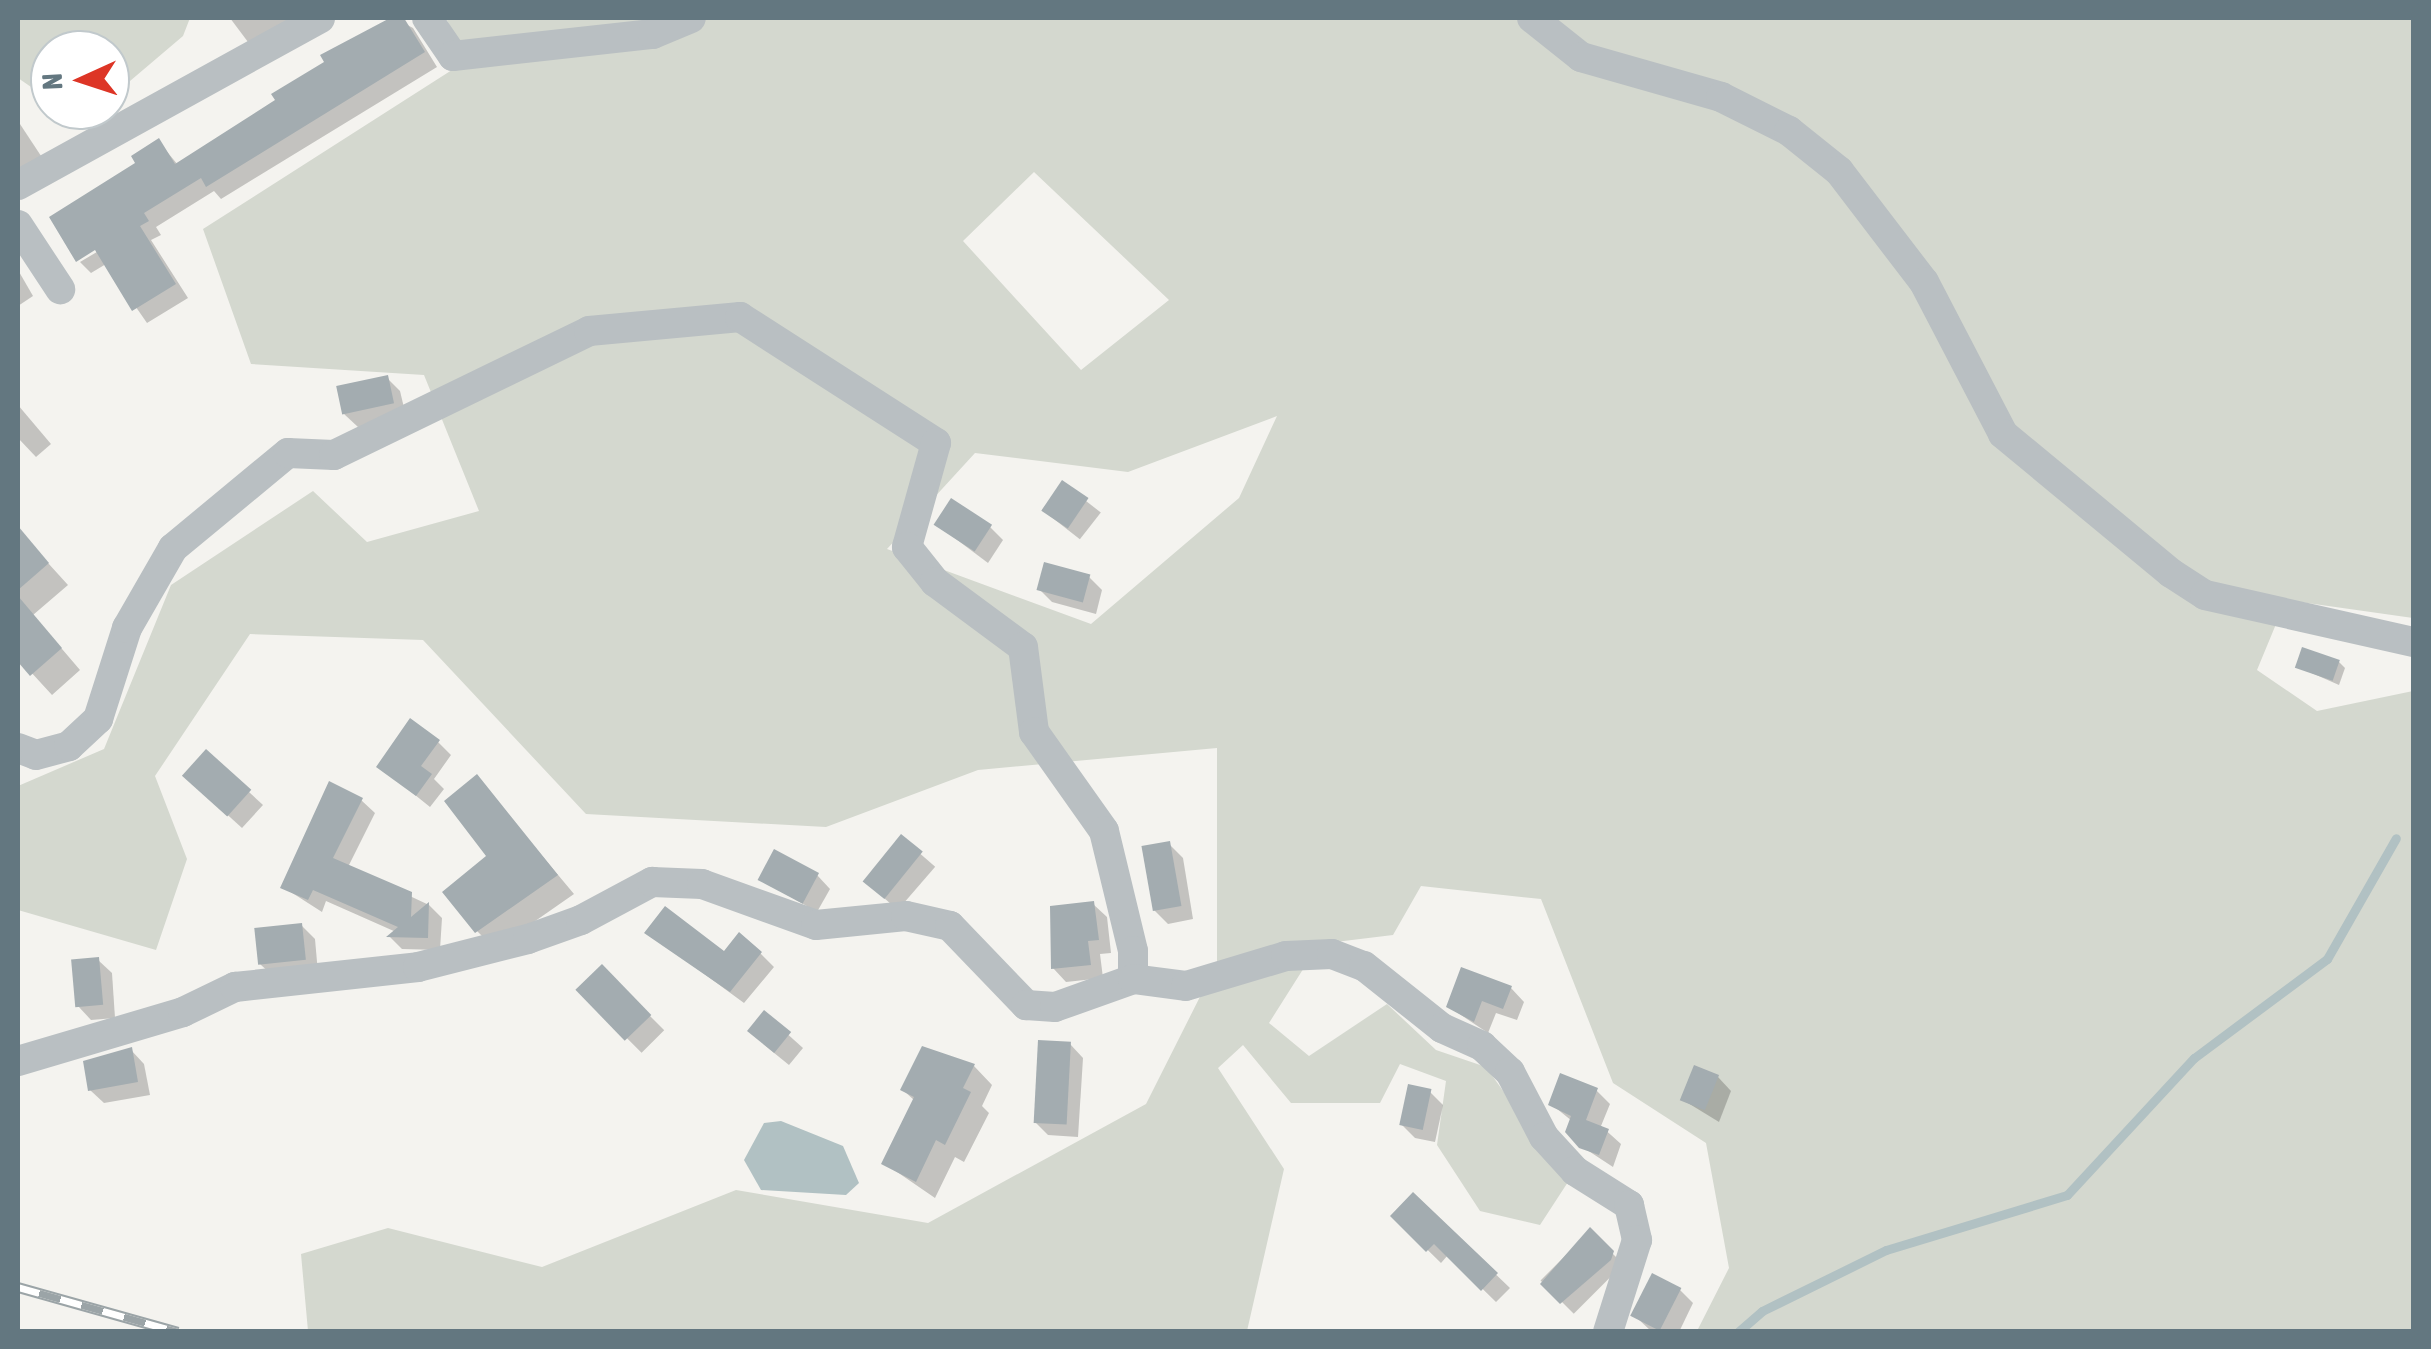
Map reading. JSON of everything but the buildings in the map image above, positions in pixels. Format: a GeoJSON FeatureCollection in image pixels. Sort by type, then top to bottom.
{"type":"FeatureCollection","features":[{"type":"Feature","properties":{"kind":"street"},"geometry":{"type":"LineString","coordinates":[[18,185],[320,18]]}},
{"type":"Feature","properties":{"kind":"street"},"geometry":{"type":"LineString","coordinates":[[427,18],[453,56],[653,34],[691,18]]}},
{"type":"Feature","properties":{"kind":"street"},"geometry":{"type":"LineString","coordinates":[[1532,18],[1581,57],[1720,98],[1790,130],[1839,171],[1924,282],[2003,434],[2171,573],[2205,595],[2414,642]]}},
{"type":"Feature","properties":{"kind":"street"},"geometry":{"type":"LineString","coordinates":[[18,224],[60,289]]}},
{"type":"Feature","properties":{"kind":"street"},"geometry":{"type":"LineString","coordinates":[[18,748],[36,755],[69,746],[98,719],[127,628],[173,548],[288,453],[334,455],[589,331],[740,317],[936,443],[907,547],[935,582],[1023,647],[1034,732],[1104,831],[1134,951],[1133,979]]}},
{"type":"Feature","properties":{"kind":"street"},"geometry":{"type":"LineString","coordinates":[[18,1061],[183,1012],[234,987],[418,967],[528,939],[652,882],[702,884],[816,925],[906,916],[950,926],[1026,1006],[1056,1007],[1133,979],[1186,986],[1286,956],[1332,954],[1364,966],[1442,1028],[1482,1046],[1510,1072],[1544,1138],[1636,1218],[1637,1240],[1608,1332]]}},
{"type":"Feature","properties":{"kind":"shaded area"},"geometry":{"type":"Polygon","coordinates":[[[18,18],[190,18],[183,36],[130,81],[130,30],[30,30],[30,86],[18,78],[18,18]]]}},
{"type":"Feature","properties":{"kind":"shaded area"},"geometry":{"type":"Polygon","coordinates":[[[446,18],[2413,18],[2413,618],[2286,600],[2257,670],[2317,711],[2413,691],[2413,1331],[1697,1331],[1729,1268],[1706,1143],[1613,1083],[1541,899],[1421,886],[1393,935],[1319,944],[1269,1023],[1309,1056],[1387,1004],[1436,1050],[1486,1067],[1568,1182],[1540,1225],[1480,1211],[1437,1145],[1446,1081],[1400,1064],[1380,1103],[1291,1103],[1243,1045],[1218,1068],[1284,1169],[1247,1331],[308,1331],[301,1254],[388,1228],[542,1267],[736,1190],[928,1223],[1146,1104],[1217,963],[1217,748],[978,770],[826,827],[586,814],[423,640],[250,634],[155,776],[187,859],[156,950],[18,910],[18,786],[104,749],[171,585],[313,491],[367,542],[479,511],[424,375],[251,364],[203,229],[466,61],[446,18]],[[1034,172],[963,241],[1081,370],[1169,300],[1034,172]],[[1277,416],[1128,472],[975,453],[887,549],[1091,624],[1239,498],[1277,416]]]}},
{"type":"Feature","properties":{"kind":"shaded area"},"geometry":{"type":"Polygon","coordinates":[[[781,1121],[843,1146],[859,1183],[846,1195],[761,1190],[744,1160],[764,1123],[781,1121]]]}},
{"type":"Feature","properties":{"kind":"waterway"},"geometry":{"type":"LineString","coordinates":[[1738,1332],[1762,1311],[1886,1250],[2067,1195],[2194,1058],[2327,959],[2396,838]]}},
{"type":"Feature","properties":{"kind":"railway"},"geometry":{"type":"LineString","coordinates":[[18,1287],[178,1332]]}}]}
